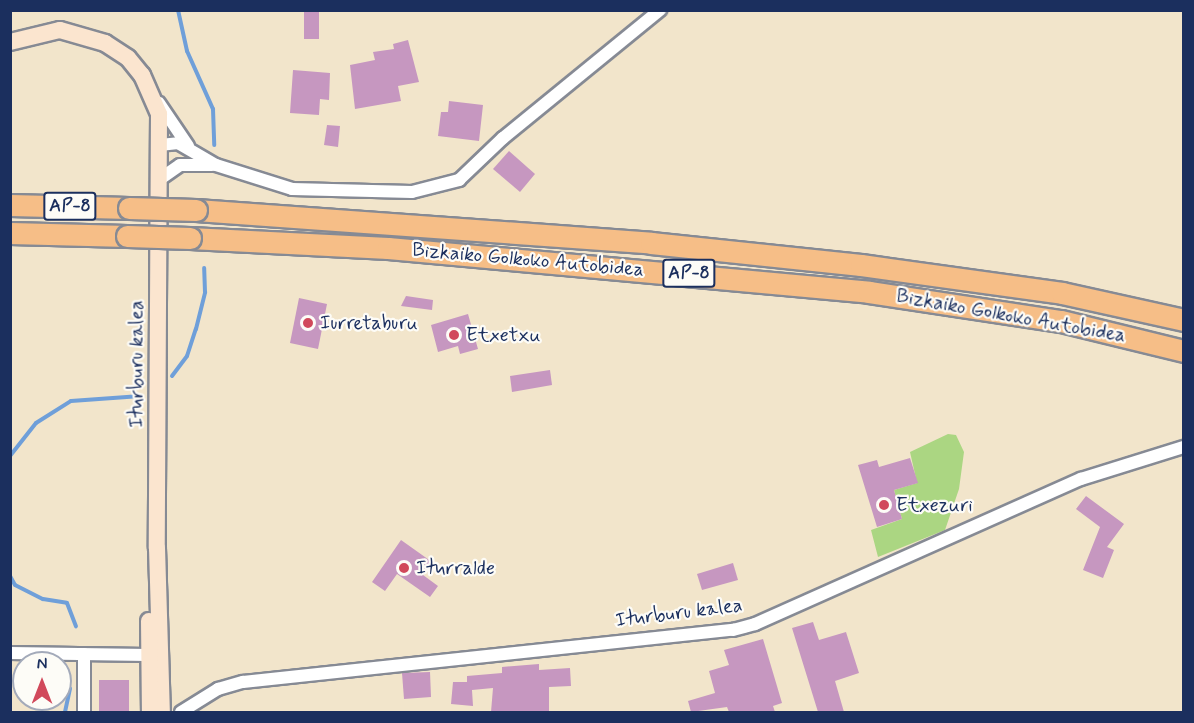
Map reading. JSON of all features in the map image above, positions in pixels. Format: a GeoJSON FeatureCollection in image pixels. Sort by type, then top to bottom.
{"type":"FeatureCollection","features":[{"type":"Feature","properties":{"kind":"highway","name":"Bizkaiko Golkoko Autobidea"},"geometry":{"type":"LineString","coordinates":[[10,205],[195,210],[651,243],[861,265],[1062,293],[1184,320]]}},
{"type":"Feature","properties":{"kind":"highway","name":"Bizkaiko Golkoko Autobidea"},"geometry":{"type":"LineString","coordinates":[[10,233],[189,238],[423,251],[857,291],[1061,321],[1184,351]]}},
{"type":"Feature","properties":{"kind":"street"},"geometry":{"type":"LineString","coordinates":[[160,179],[180,165],[193,163],[216,165],[292,189],[332,193],[412,192],[459,180],[503,138],[660,10]]}},
{"type":"Feature","properties":{"kind":"street"},"geometry":{"type":"LineString","coordinates":[[10,42],[60,30],[84,34],[128,58],[191,149]]}},
{"type":"Feature","properties":{"kind":"street","name":"Iturburu kalea"},"geometry":{"type":"LineString","coordinates":[[154,96],[160,147],[157,548]]}},
{"type":"Feature","properties":{"kind":"street"},"geometry":{"type":"LineString","coordinates":[[160,147],[172,142],[191,149],[216,165]]}},
{"type":"Feature","properties":{"kind":"street"},"geometry":{"type":"LineString","coordinates":[[160,147],[193,163]]}},
{"type":"Feature","properties":{"kind":"street","name":"Iturburu kalea"},"geometry":{"type":"LineString","coordinates":[[181,712],[218,689],[351,668],[733,630],[844,586],[1081,479],[1184,447]]}},
{"type":"Feature","properties":{"kind":"street"},"geometry":{"type":"LineString","coordinates":[[157,548],[158,710]]}},
{"type":"Feature","properties":{"kind":"street"},"geometry":{"type":"LineString","coordinates":[[157,548],[148,655],[154,664],[158,710]]}},
{"type":"Feature","properties":{"kind":"street"},"geometry":{"type":"LineString","coordinates":[[148,655],[154,641],[159,590]]}},
{"type":"Feature","properties":{"kind":"street"},"geometry":{"type":"LineString","coordinates":[[10,653],[148,655]]}},
{"type":"Feature","properties":{"kind":"street"},"geometry":{"type":"LineString","coordinates":[[84,654],[84,712]]}},
{"type":"Feature","properties":{"kind":"green space"},"geometry":{"type":"Polygon","coordinates":[[[948,434],[956,435],[964,452],[959,489],[945,530],[878,557],[871,530],[902,519],[894,490],[917,483],[910,452],[948,434]]]}},
{"type":"Feature","properties":{"kind":"building"},"geometry":{"type":"Polygon","coordinates":[[[304,11],[319,11],[319,39],[304,39],[304,11]]]}},
{"type":"Feature","properties":{"kind":"building"},"geometry":{"type":"Polygon","coordinates":[[[408,40],[419,82],[398,86],[401,101],[355,109],[350,65],[375,60],[373,52],[394,49],[393,44],[408,40]]]}},
{"type":"Feature","properties":{"kind":"building"},"geometry":{"type":"Polygon","coordinates":[[[293,70],[330,73],[329,100],[320,99],[319,115],[290,113],[293,70]]]}},
{"type":"Feature","properties":{"kind":"building"},"geometry":{"type":"Polygon","coordinates":[[[449,101],[483,105],[479,141],[438,136],[441,112],[448,112],[449,101]]]}},
{"type":"Feature","properties":{"kind":"building"},"geometry":{"type":"Polygon","coordinates":[[[327,125],[340,126],[338,147],[324,145],[327,125]]]}},
{"type":"Feature","properties":{"kind":"building"},"geometry":{"type":"Polygon","coordinates":[[[509,151],[535,174],[520,192],[493,169],[509,151]]]}},
{"type":"Feature","properties":{"kind":"building"},"geometry":{"type":"Polygon","coordinates":[[[406,296],[433,300],[432,310],[401,306],[406,296]]]}},
{"type":"Feature","properties":{"kind":"building","name":"Iurretaburu"},"geometry":{"type":"Polygon","coordinates":[[[299,298],[327,304],[318,349],[290,343],[299,298]]]}},
{"type":"Feature","properties":{"kind":"building","name":"Etxetxu"},"geometry":{"type":"Polygon","coordinates":[[[468,314],[478,349],[460,354],[458,346],[438,352],[431,325],[468,314]]]}},
{"type":"Feature","properties":{"kind":"building"},"geometry":{"type":"Polygon","coordinates":[[[550,370],[552,385],[512,392],[510,376],[550,370]]]}},
{"type":"Feature","properties":{"kind":"building","name":"Etxezuri"},"geometry":{"type":"Polygon","coordinates":[[[910,458],[918,483],[894,490],[902,519],[877,527],[858,465],[877,460],[879,467],[910,458]]]}},
{"type":"Feature","properties":{"kind":"building"},"geometry":{"type":"Polygon","coordinates":[[[1086,496],[1124,524],[1107,547],[1114,550],[1103,578],[1083,570],[1100,527],[1076,509],[1086,496]]]}},
{"type":"Feature","properties":{"kind":"building","name":"Iturralde"},"geometry":{"type":"Polygon","coordinates":[[[401,540],[432,562],[423,575],[438,586],[430,597],[397,574],[385,591],[372,582],[401,540]]]}},
{"type":"Feature","properties":{"kind":"building"},"geometry":{"type":"Polygon","coordinates":[[[733,563],[738,580],[702,590],[697,574],[733,563]]]}},
{"type":"Feature","properties":{"kind":"building"},"geometry":{"type":"Polygon","coordinates":[[[813,622],[819,640],[846,632],[859,673],[835,681],[844,712],[818,712],[792,628],[813,622]]]}},
{"type":"Feature","properties":{"kind":"building"},"geometry":{"type":"Polygon","coordinates":[[[763,639],[782,703],[773,706],[775,712],[729,712],[727,707],[691,712],[688,701],[715,693],[709,671],[729,665],[724,650],[763,639]]]}},
{"type":"Feature","properties":{"kind":"building"},"geometry":{"type":"Polygon","coordinates":[[[539,664],[539,670],[570,668],[571,686],[549,687],[549,712],[491,712],[493,688],[472,690],[473,706],[451,704],[453,682],[467,682],[467,676],[502,673],[502,667],[539,664]]]}},
{"type":"Feature","properties":{"kind":"building"},"geometry":{"type":"Polygon","coordinates":[[[430,672],[431,697],[404,699],[402,673],[430,672]]]}},
{"type":"Feature","properties":{"kind":"building"},"geometry":{"type":"Polygon","coordinates":[[[99,680],[129,680],[129,712],[99,712],[99,680]]]}},
{"type":"Feature","properties":{"kind":"waterway"},"geometry":{"type":"LineString","coordinates":[[178,10],[187,51],[213,109],[214,145]]}},
{"type":"Feature","properties":{"kind":"waterway"},"geometry":{"type":"LineString","coordinates":[[172,376],[187,356],[196,329],[205,292],[204,268]]}},
{"type":"Feature","properties":{"kind":"waterway"},"geometry":{"type":"LineString","coordinates":[[10,456],[36,423],[71,401],[141,396]]}},
{"type":"Feature","properties":{"kind":"waterway"},"geometry":{"type":"LineString","coordinates":[[10,576],[15,585],[43,599],[67,603],[76,626]]}},
{"type":"Feature","properties":{"kind":"place","name":"Iurretaburu"},"geometry":{"type":"Point","coordinates":[308,323]}},
{"type":"Feature","properties":{"kind":"place","name":"Etxetxu"},"geometry":{"type":"Point","coordinates":[454,335]}},
{"type":"Feature","properties":{"kind":"place","name":"Etxezuri"},"geometry":{"type":"Point","coordinates":[884,505]}},
{"type":"Feature","properties":{"kind":"place","name":"Iturralde"},"geometry":{"type":"Point","coordinates":[404,568]}}]}
